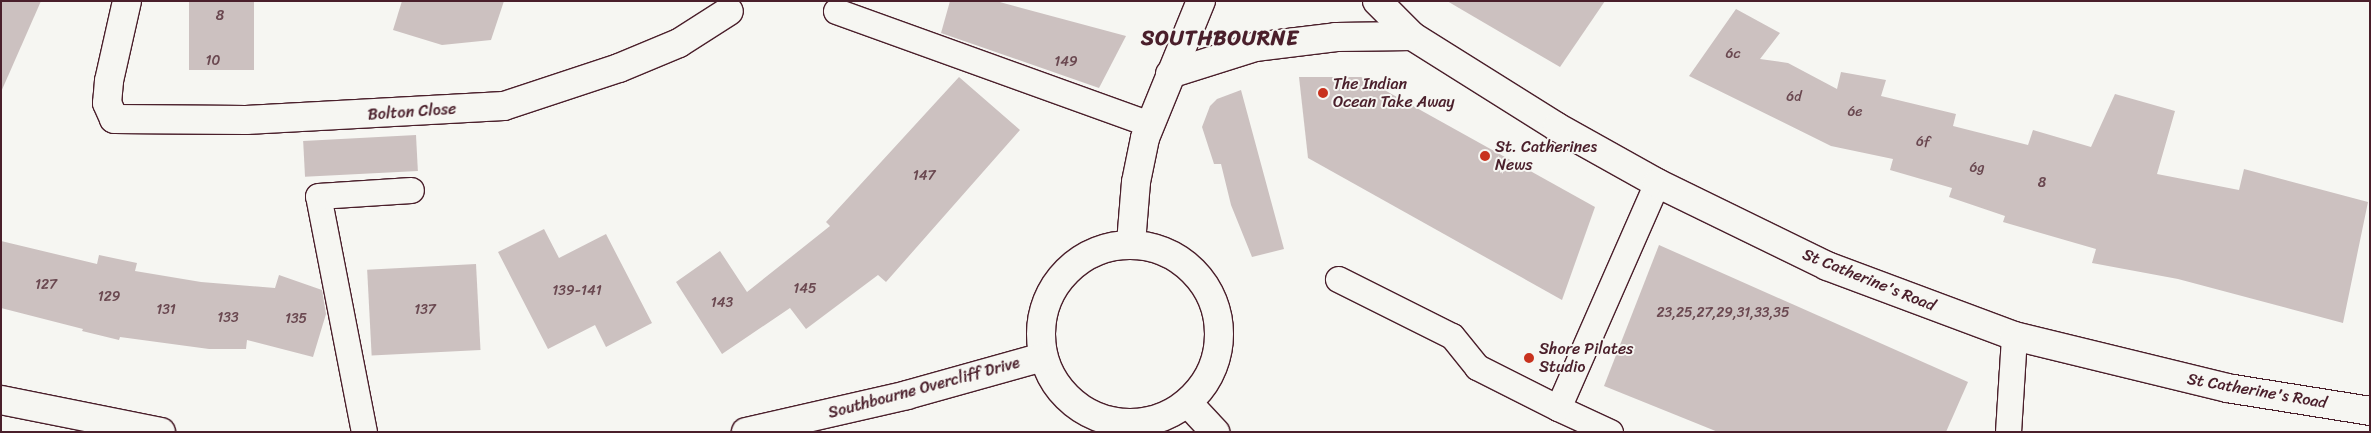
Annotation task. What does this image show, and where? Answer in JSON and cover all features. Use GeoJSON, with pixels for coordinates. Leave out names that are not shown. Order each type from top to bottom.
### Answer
{"type":"FeatureCollection","features":[{"type":"Feature","properties":{"kind":"street","name":"Bolton Close"},"geometry":{"type":"LineString","coordinates":[[127,1],[109,81],[107,103],[114,120],[256,120],[504,106],[619,68],[679,43],[729,11]]}},
{"type":"Feature","properties":{"kind":"street"},"geometry":{"type":"LineString","coordinates":[[1131,244],[1136,182],[1150,124],[1201,1]]}},
{"type":"Feature","properties":{"kind":"street","name":"St Catherine's Road"},"geometry":{"type":"LineString","coordinates":[[1377,1],[1412,36],[1557,127],[1657,183],[1827,266],[2014,336],[2227,388],[2370,411]]}},
{"type":"Feature","properties":{"kind":"street"},"geometry":{"type":"LineString","coordinates":[[1170,74],[1255,47],[1336,37],[1412,36]]}},
{"type":"Feature","properties":{"kind":"street"},"geometry":{"type":"LineString","coordinates":[[1131,244],[1162,249],[1188,265],[1209,289],[1219,318],[1219,350],[1208,379],[1188,403],[1168,415],[1146,422],[1122,424],[1096,417],[1072,403],[1054,382],[1043,357],[1040,329],[1045,302],[1059,278],[1079,259],[1095,252],[1131,244]]}},
{"type":"Feature","properties":{"kind":"street","name":"Southbourne Overcliff Drive"},"geometry":{"type":"LineString","coordinates":[[746,432],[907,394],[1043,357]]}},
{"type":"Feature","properties":{"kind":"street"},"geometry":{"type":"LineString","coordinates":[[1,400],[161,432]]}},
{"type":"Feature","properties":{"kind":"street"},"geometry":{"type":"LineString","coordinates":[[1188,403],[1215,432]]}},
{"type":"Feature","properties":{"kind":"lane"},"geometry":{"type":"LineString","coordinates":[[836,11],[1150,124]]}},
{"type":"Feature","properties":{"kind":"lane"},"geometry":{"type":"LineString","coordinates":[[1558,408],[1657,183]]}},
{"type":"Feature","properties":{"kind":"lane"},"geometry":{"type":"LineString","coordinates":[[364,432],[318,196],[410,190]]}},
{"type":"Feature","properties":{"kind":"lane"},"geometry":{"type":"LineString","coordinates":[[1338,279],[1452,336],[1477,368],[1610,432]]}},
{"type":"Feature","properties":{"kind":"lane"},"geometry":{"type":"LineString","coordinates":[[2008,432],[2014,336]]}},
{"type":"Feature","properties":{"kind":"building"},"geometry":{"type":"Polygon","coordinates":[[[1,1],[41,1],[1,92],[1,1]]]}},
{"type":"Feature","properties":{"kind":"building"},"geometry":{"type":"Polygon","coordinates":[[[189,1],[254,1],[254,70],[189,70],[189,1]]]}},
{"type":"Feature","properties":{"kind":"building"},"geometry":{"type":"Polygon","coordinates":[[[402,1],[504,1],[491,40],[442,45],[393,30],[402,1]]]}},
{"type":"Feature","properties":{"kind":"building"},"geometry":{"type":"Polygon","coordinates":[[[950,1],[996,1],[1126,36],[1099,88],[941,33],[950,1]]]}},
{"type":"Feature","properties":{"kind":"building"},"geometry":{"type":"Polygon","coordinates":[[[1447,1],[1605,1],[1560,67],[1447,1]]]}},
{"type":"Feature","properties":{"kind":"building"},"geometry":{"type":"Polygon","coordinates":[[[1736,9],[1780,33],[1760,59],[1788,63],[1837,89],[1841,72],[1886,80],[1881,96],[1956,114],[1953,126],[2028,145],[2033,130],[2091,147],[2115,94],[2175,111],[2157,174],[2239,190],[2244,169],[2368,202],[2343,323],[2178,279],[2092,263],[2096,249],[2003,222],[2005,216],[1949,197],[1952,188],[1890,170],[1893,159],[1831,146],[1689,76],[1736,9]]]}},
{"type":"Feature","properties":{"kind":"building"},"geometry":{"type":"Polygon","coordinates":[[[959,77],[1020,130],[886,282],[878,275],[806,329],[790,308],[722,354],[676,282],[720,251],[747,292],[830,226],[826,222],[959,77]]]}},
{"type":"Feature","properties":{"kind":"building"},"geometry":{"type":"Polygon","coordinates":[[[1299,77],[1361,77],[1595,207],[1562,300],[1308,158],[1299,77]]]}},
{"type":"Feature","properties":{"kind":"building"},"geometry":{"type":"Polygon","coordinates":[[[1241,90],[1284,249],[1252,257],[1231,205],[1221,164],[1214,164],[1202,127],[1210,106],[1217,99],[1241,90]]]}},
{"type":"Feature","properties":{"kind":"building"},"geometry":{"type":"Polygon","coordinates":[[[416,135],[418,171],[305,177],[303,141],[416,135]]]}},
{"type":"Feature","properties":{"kind":"building"},"geometry":{"type":"Polygon","coordinates":[[[544,229],[559,258],[606,234],[652,323],[606,347],[595,325],[548,349],[498,252],[544,229]]]}},
{"type":"Feature","properties":{"kind":"building"},"geometry":{"type":"Polygon","coordinates":[[[1,241],[97,264],[99,255],[137,263],[135,271],[201,282],[275,288],[279,275],[322,290],[326,314],[313,357],[247,340],[246,349],[209,349],[120,337],[119,340],[1,308],[1,241]]]}},
{"type":"Feature","properties":{"kind":"building"},"geometry":{"type":"Polygon","coordinates":[[[1659,245],[1968,382],[1946,432],[1718,432],[1604,386],[1659,245]]]}},
{"type":"Feature","properties":{"kind":"building"},"geometry":{"type":"Polygon","coordinates":[[[476,264],[481,350],[372,356],[367,270],[476,264]]]}},
{"type":"Feature","properties":{"kind":"place","name":"The Indian Ocean Take Away"},"geometry":{"type":"Point","coordinates":[1323,93]}},
{"type":"Feature","properties":{"kind":"place","name":"St. Catherines News"},"geometry":{"type":"Point","coordinates":[1485,156]}},
{"type":"Feature","properties":{"kind":"place","name":"Shore Pilates Studio"},"geometry":{"type":"Point","coordinates":[1529,358]}},
{"type":"Feature","properties":{"kind":"district","name":"SOUTHBOURNE"},"geometry":{"type":"Point","coordinates":[1220,38]}}]}
